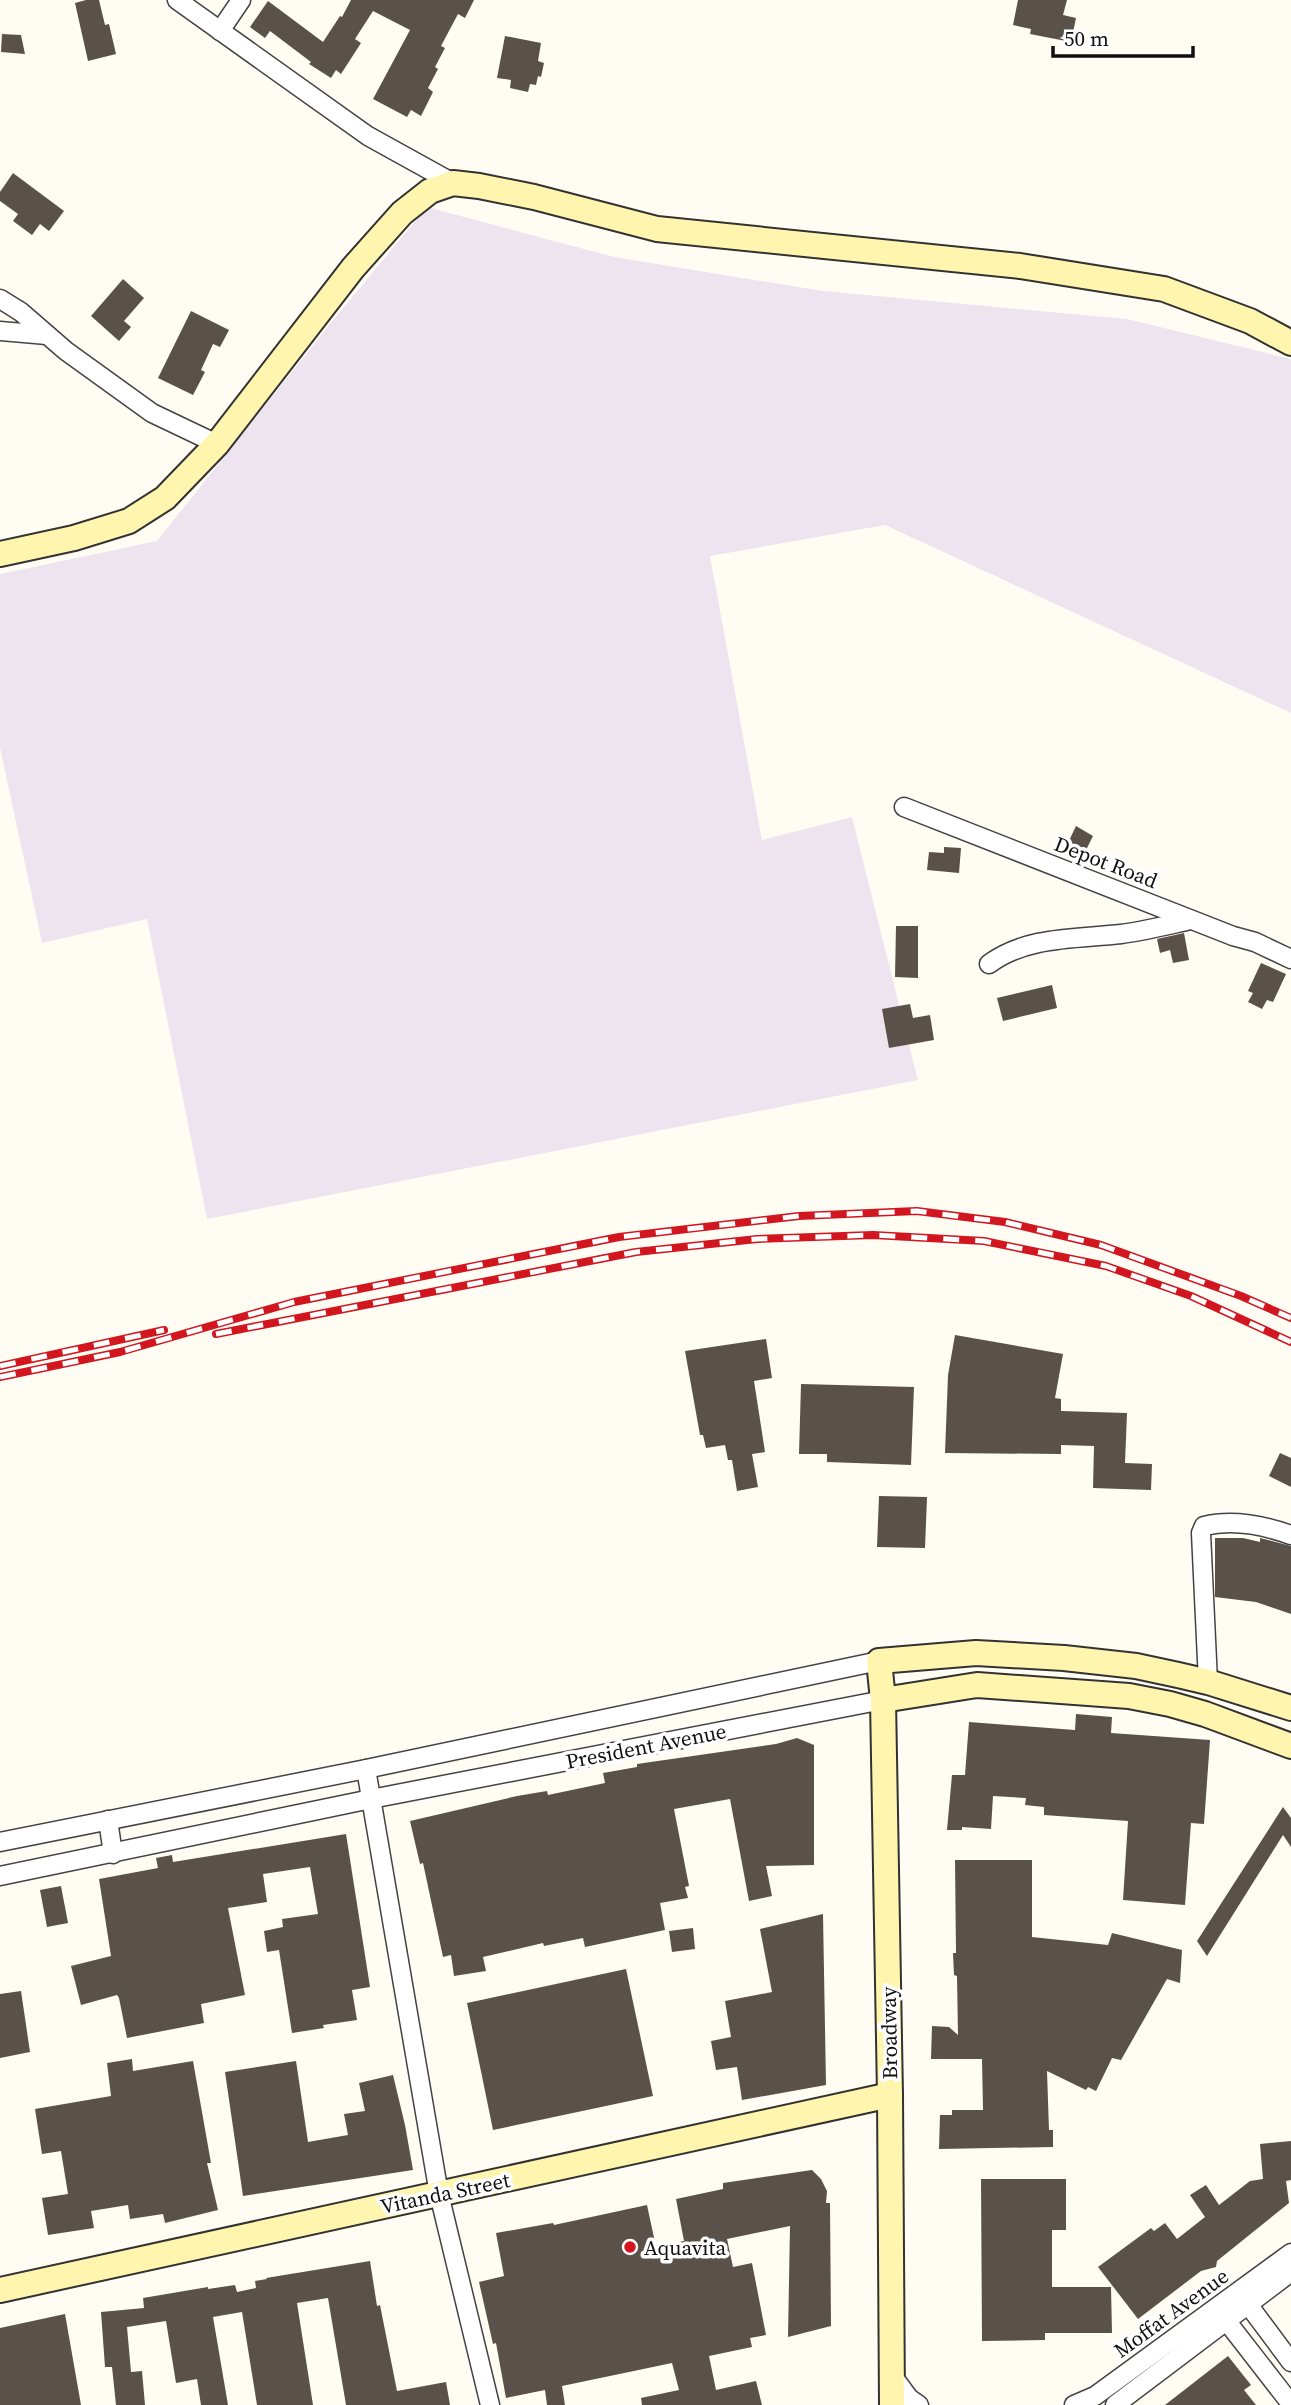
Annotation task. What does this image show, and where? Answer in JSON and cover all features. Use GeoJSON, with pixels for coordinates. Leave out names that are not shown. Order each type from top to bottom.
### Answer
{"type":"FeatureCollection","features":[{"type":"Feature","properties":{"kind":"street"},"geometry":{"type":"LineString","coordinates":[[177,0],[368,136],[453,183],[534,197],[657,229],[1020,266],[1164,289],[1250,321],[1291,343]]}},
{"type":"Feature","properties":{"kind":"street"},"geometry":{"type":"LineString","coordinates":[[220,31],[241,0]]}},
{"type":"Feature","properties":{"kind":"street"},"geometry":{"type":"LineString","coordinates":[[0,554],[74,538],[129,521],[165,498],[217,444],[353,268],[402,213],[430,191],[453,183]]}},
{"type":"Feature","properties":{"kind":"street"},"geometry":{"type":"LineString","coordinates":[[0,299],[152,413],[217,444]]}},
{"type":"Feature","properties":{"kind":"street"},"geometry":{"type":"LineString","coordinates":[[0,331],[47,335]]}},
{"type":"Feature","properties":{"kind":"street","name":"Depot Road"},"geometry":{"type":"LineString","coordinates":[[904,807],[1191,920],[1255,942],[1291,959]]}},
{"type":"Feature","properties":{"kind":"street"},"geometry":{"type":"LineString","coordinates":[[989,964],[1004,953],[1034,944],[1122,934],[1191,920]]}},
{"type":"Feature","properties":{"kind":"street"},"geometry":{"type":"LineString","coordinates":[[1208,1682],[1201,1533],[1204,1526],[1249,1524],[1291,1535]]}},
{"type":"Feature","properties":{"kind":"street","name":"President Avenue"},"geometry":{"type":"LineString","coordinates":[[0,1842],[366,1769],[879,1661],[976,1653],[1039,1656],[1136,1667],[1208,1682],[1291,1708]]}},
{"type":"Feature","properties":{"kind":"street","name":"Broadway"},"geometry":{"type":"LineString","coordinates":[[879,1661],[883,1700],[890,2095],[892,2405]]}},
{"type":"Feature","properties":{"kind":"street","name":"President Avenue"},"geometry":{"type":"LineString","coordinates":[[0,1876],[371,1799],[883,1700],[977,1685],[1129,1696],[1170,1704],[1239,1725],[1291,1746]]}},
{"type":"Feature","properties":{"kind":"street"},"geometry":{"type":"LineString","coordinates":[[1239,1725],[1244,1693]]}},
{"type":"Feature","properties":{"kind":"street"},"geometry":{"type":"LineString","coordinates":[[366,1769],[439,2194],[490,2405]]}},
{"type":"Feature","properties":{"kind":"street"},"geometry":{"type":"LineString","coordinates":[[108,1820],[113,1854]]}},
{"type":"Feature","properties":{"kind":"street","name":"Vitanda Street"},"geometry":{"type":"LineString","coordinates":[[0,2290],[890,2095]]}},
{"type":"Feature","properties":{"kind":"street","name":"Moffat Avenue"},"geometry":{"type":"LineString","coordinates":[[1074,2405],[1095,2396],[1221,2314],[1243,2298],[1291,2253]]}},
{"type":"Feature","properties":{"kind":"street","name":"Moffat Avenue"},"geometry":{"type":"LineString","coordinates":[[1243,2298],[1291,2272]]}},
{"type":"Feature","properties":{"kind":"street"},"geometry":{"type":"LineString","coordinates":[[1243,2298],[1291,2362]]}},
{"type":"Feature","properties":{"kind":"street"},"geometry":{"type":"LineString","coordinates":[[1221,2314],[1291,2404]]}},
{"type":"Feature","properties":{"kind":"street","name":"Moffat Avenue"},"geometry":{"type":"LineString","coordinates":[[1115,2405],[1221,2314]]}},
{"type":"Feature","properties":{"kind":"street"},"geometry":{"type":"LineString","coordinates":[[892,2375],[909,2399],[919,2405]]}},
{"type":"Feature","properties":{"kind":"shaded area"},"geometry":{"type":"Polygon","coordinates":[[[427,207],[614,257],[823,291],[1127,319],[1291,359],[1291,713],[885,525],[710,556],[762,840],[852,817],[918,1080],[207,1219],[147,919],[42,943],[0,748],[0,574],[157,541],[427,207]]]}},
{"type":"Feature","properties":{"kind":"building"},"geometry":{"type":"Polygon","coordinates":[[[99,0],[105,25],[109,24],[116,54],[88,61],[75,3],[99,0]]]}},
{"type":"Feature","properties":{"kind":"building"},"geometry":{"type":"Polygon","coordinates":[[[351,0],[474,0],[465,18],[458,14],[441,46],[445,48],[428,88],[433,92],[421,116],[411,110],[407,117],[373,99],[410,30],[373,11],[355,39],[361,43],[341,74],[336,70],[331,78],[309,64],[311,62],[270,31],[265,38],[250,27],[268,1],[323,42],[351,0]]]}},
{"type":"Feature","properties":{"kind":"building"},"geometry":{"type":"Polygon","coordinates":[[[1018,0],[1067,0],[1063,15],[1076,18],[1071,42],[1030,34],[1031,29],[1013,25],[1018,0]]]}},
{"type":"Feature","properties":{"kind":"building"},"geometry":{"type":"Polygon","coordinates":[[[2,34],[21,35],[25,54],[1,52],[2,34]]]}},
{"type":"Feature","properties":{"kind":"building"},"geometry":{"type":"Polygon","coordinates":[[[505,36],[541,43],[538,61],[544,63],[541,77],[538,76],[536,85],[530,84],[528,92],[510,88],[511,80],[497,78],[505,36]]]}},
{"type":"Feature","properties":{"kind":"building"},"geometry":{"type":"Polygon","coordinates":[[[13,173],[64,211],[49,231],[40,224],[32,235],[13,221],[18,214],[0,201],[0,192],[13,173]]]}},
{"type":"Feature","properties":{"kind":"building"},"geometry":{"type":"Polygon","coordinates":[[[123,279],[144,298],[124,321],[131,327],[119,341],[91,316],[123,279]]]}},
{"type":"Feature","properties":{"kind":"building"},"geometry":{"type":"Polygon","coordinates":[[[191,311],[229,330],[220,347],[213,344],[201,370],[205,372],[193,395],[158,378],[191,311]]]}},
{"type":"Feature","properties":{"kind":"building"},"geometry":{"type":"Polygon","coordinates":[[[1076,826],[1093,836],[1083,856],[1066,847],[1076,826]]]}},
{"type":"Feature","properties":{"kind":"building"},"geometry":{"type":"Polygon","coordinates":[[[944,847],[961,848],[959,873],[927,870],[929,852],[944,853],[944,847]]]}},
{"type":"Feature","properties":{"kind":"building"},"geometry":{"type":"Polygon","coordinates":[[[896,926],[918,926],[918,978],[895,977],[896,926]]]}},
{"type":"Feature","properties":{"kind":"building"},"geometry":{"type":"Polygon","coordinates":[[[1184,933],[1189,960],[1173,963],[1170,950],[1160,953],[1157,939],[1184,933]]]}},
{"type":"Feature","properties":{"kind":"building"},"geometry":{"type":"Polygon","coordinates":[[[1261,963],[1286,974],[1273,1002],[1267,1000],[1262,1009],[1248,1002],[1253,993],[1248,991],[1261,963]]]}},
{"type":"Feature","properties":{"kind":"building"},"geometry":{"type":"Polygon","coordinates":[[[1052,985],[1057,1008],[1003,1021],[997,998],[1052,985]]]}},
{"type":"Feature","properties":{"kind":"building"},"geometry":{"type":"Polygon","coordinates":[[[910,1004],[913,1018],[930,1015],[934,1040],[889,1048],[882,1009],[910,1004]]]}},
{"type":"Feature","properties":{"kind":"building"},"geometry":{"type":"Polygon","coordinates":[[[955,1335],[1063,1354],[1055,1398],[1061,1399],[1061,1411],[1127,1413],[1125,1463],[1152,1464],[1151,1490],[1093,1488],[1094,1446],[1061,1445],[1061,1454],[945,1453],[948,1375],[955,1335]]]}},
{"type":"Feature","properties":{"kind":"building"},"geometry":{"type":"Polygon","coordinates":[[[766,1339],[772,1378],[754,1381],[765,1452],[752,1454],[758,1487],[737,1491],[732,1460],[728,1460],[725,1445],[706,1448],[703,1435],[700,1435],[685,1351],[766,1339]]]}},
{"type":"Feature","properties":{"kind":"building"},"geometry":{"type":"Polygon","coordinates":[[[801,1384],[914,1387],[911,1465],[827,1462],[827,1454],[799,1454],[801,1384]]]}},
{"type":"Feature","properties":{"kind":"building"},"geometry":{"type":"Polygon","coordinates":[[[1280,1453],[1291,1458],[1291,1487],[1269,1476],[1280,1453]]]}},
{"type":"Feature","properties":{"kind":"building"},"geometry":{"type":"Polygon","coordinates":[[[879,1496],[927,1497],[925,1548],[877,1547],[879,1496]]]}},
{"type":"Feature","properties":{"kind":"building"},"geometry":{"type":"Polygon","coordinates":[[[1215,1538],[1243,1538],[1260,1542],[1260,1538],[1291,1546],[1291,1614],[1256,1602],[1215,1597],[1215,1538]]]}},
{"type":"Feature","properties":{"kind":"building"},"geometry":{"type":"Polygon","coordinates":[[[1076,1714],[1112,1717],[1111,1733],[1210,1740],[1204,1824],[1191,1823],[1185,1905],[1123,1900],[1128,1821],[1044,1815],[1044,1807],[1025,1805],[1026,1798],[993,1796],[991,1829],[962,1827],[962,1830],[947,1830],[952,1775],[965,1775],[969,1722],[1075,1730],[1076,1714]]]}},
{"type":"Feature","properties":{"kind":"building"},"geometry":{"type":"Polygon","coordinates":[[[797,1738],[814,1745],[814,1865],[766,1866],[772,1896],[749,1901],[730,1799],[674,1809],[689,1886],[685,1887],[688,1898],[660,1903],[665,1930],[585,1947],[583,1938],[544,1946],[543,1943],[483,1957],[486,1971],[454,1976],[451,1955],[443,1957],[423,1863],[420,1864],[410,1821],[517,1796],[547,1791],[548,1795],[605,1783],[603,1773],[637,1767],[637,1764],[776,1744],[797,1738]]]}},
{"type":"Feature","properties":{"kind":"building"},"geometry":{"type":"Polygon","coordinates":[[[1283,1807],[1291,1818],[1291,1847],[1283,1835],[1207,1956],[1197,1941],[1283,1807]]]}},
{"type":"Feature","properties":{"kind":"building"},"geometry":{"type":"Polygon","coordinates":[[[346,1834],[370,1987],[352,1990],[357,2020],[292,2033],[279,1950],[267,1952],[264,1931],[283,1927],[282,1919],[318,1914],[310,1867],[263,1874],[267,1902],[228,1908],[245,1995],[201,2004],[204,2023],[127,2038],[117,1995],[81,2005],[71,1966],[111,1956],[99,1879],[158,1868],[156,1858],[172,1855],[173,1862],[346,1834]]]}},
{"type":"Feature","properties":{"kind":"building"},"geometry":{"type":"Polygon","coordinates":[[[955,1860],[1032,1860],[1032,1937],[1108,1945],[1112,1933],[1182,1950],[1180,1983],[1167,1979],[1121,2060],[1112,2058],[1096,2091],[1088,2087],[1086,2090],[1047,2071],[1049,2130],[1053,2130],[1053,2147],[939,2149],[940,2115],[952,2115],[952,2110],[983,2110],[982,2059],[931,2059],[932,2026],[949,2027],[958,2035],[957,1976],[954,1975],[953,1953],[956,1953],[955,1860]]]}},
{"type":"Feature","properties":{"kind":"building"},"geometry":{"type":"Polygon","coordinates":[[[61,1886],[68,1923],[47,1927],[40,1890],[61,1886]]]}},
{"type":"Feature","properties":{"kind":"building"},"geometry":{"type":"Polygon","coordinates":[[[823,1914],[826,2085],[742,2100],[737,2067],[716,2070],[711,2041],[731,2037],[725,2001],[772,1992],[760,1929],[823,1914]]]}},
{"type":"Feature","properties":{"kind":"building"},"geometry":{"type":"Polygon","coordinates":[[[693,1928],[695,1949],[672,1952],[669,1931],[693,1928]]]}},
{"type":"Feature","properties":{"kind":"building"},"geometry":{"type":"Polygon","coordinates":[[[626,1969],[653,2096],[493,2130],[467,2003],[626,1969]]]}},
{"type":"Feature","properties":{"kind":"building"},"geometry":{"type":"Polygon","coordinates":[[[21,1991],[30,2052],[0,2058],[0,1994],[21,1991]]]}},
{"type":"Feature","properties":{"kind":"building"},"geometry":{"type":"Polygon","coordinates":[[[132,2059],[133,2071],[193,2061],[211,2163],[207,2163],[218,2210],[165,2223],[163,2214],[130,2219],[128,2205],[91,2211],[94,2228],[48,2235],[42,2198],[68,2194],[61,2151],[42,2154],[35,2109],[111,2096],[107,2063],[132,2059]]]}},
{"type":"Feature","properties":{"kind":"building"},"geometry":{"type":"Polygon","coordinates":[[[296,2061],[308,2142],[348,2135],[344,2114],[365,2111],[359,2083],[393,2075],[413,2170],[243,2196],[225,2072],[296,2061]]]}},
{"type":"Feature","properties":{"kind":"building"},"geometry":{"type":"Polygon","coordinates":[[[1291,2141],[1291,2180],[1286,2181],[1289,2203],[1217,2261],[1216,2267],[1201,2271],[1138,2319],[1098,2267],[1151,2228],[1154,2231],[1165,2223],[1177,2239],[1205,2217],[1190,2195],[1206,2185],[1219,2205],[1250,2181],[1263,2179],[1260,2144],[1291,2141]]]}},
{"type":"Feature","properties":{"kind":"building"},"geometry":{"type":"Polygon","coordinates":[[[812,2170],[821,2179],[827,2191],[826,2203],[830,2203],[831,2326],[788,2337],[790,2226],[727,2239],[733,2267],[752,2263],[766,2335],[750,2338],[752,2347],[709,2356],[716,2390],[756,2381],[762,2405],[642,2405],[641,2398],[679,2390],[672,2363],[562,2386],[565,2405],[547,2405],[545,2390],[506,2398],[496,2343],[493,2344],[479,2282],[504,2276],[496,2233],[553,2223],[554,2225],[647,2205],[656,2247],[684,2241],[676,2199],[723,2189],[723,2183],[812,2170]]]}},
{"type":"Feature","properties":{"kind":"building"},"geometry":{"type":"Polygon","coordinates":[[[981,2179],[1066,2179],[1066,2230],[1052,2230],[1052,2287],[1111,2287],[1112,2333],[1045,2333],[1045,2340],[982,2341],[981,2179]]]}},
{"type":"Feature","properties":{"kind":"building"},"geometry":{"type":"Polygon","coordinates":[[[370,2261],[377,2306],[380,2305],[397,2391],[446,2382],[450,2405],[346,2405],[328,2298],[297,2303],[313,2405],[257,2405],[242,2312],[213,2317],[228,2405],[201,2405],[197,2379],[176,2383],[166,2321],[127,2327],[131,2372],[142,2371],[145,2405],[116,2405],[112,2367],[105,2367],[101,2312],[144,2308],[143,2298],[235,2285],[237,2292],[256,2288],[255,2281],[266,2278],[370,2261]]]}},
{"type":"Feature","properties":{"kind":"building"},"geometry":{"type":"Polygon","coordinates":[[[65,2314],[81,2405],[0,2405],[0,2328],[65,2314]]]}},
{"type":"Feature","properties":{"kind":"building"},"geometry":{"type":"Polygon","coordinates":[[[1228,2356],[1251,2385],[1244,2390],[1256,2405],[1165,2405],[1228,2356]]]}},
{"type":"Feature","properties":{"kind":"railway"},"geometry":{"type":"LineString","coordinates":[[0,1377],[120,1352],[294,1302],[619,1237],[799,1216],[917,1211],[1005,1222],[1101,1245],[1241,1296],[1291,1318]]}},
{"type":"Feature","properties":{"kind":"railway"},"geometry":{"type":"LineString","coordinates":[[216,1334],[636,1252],[757,1239],[873,1235],[984,1241],[1106,1266],[1191,1296],[1291,1342]]}},
{"type":"Feature","properties":{"kind":"railway"},"geometry":{"type":"LineString","coordinates":[[0,1366],[164,1330]]}},
{"type":"Feature","properties":{"kind":"place","name":"Aquavita"},"geometry":{"type":"Point","coordinates":[630,2247]}}]}
